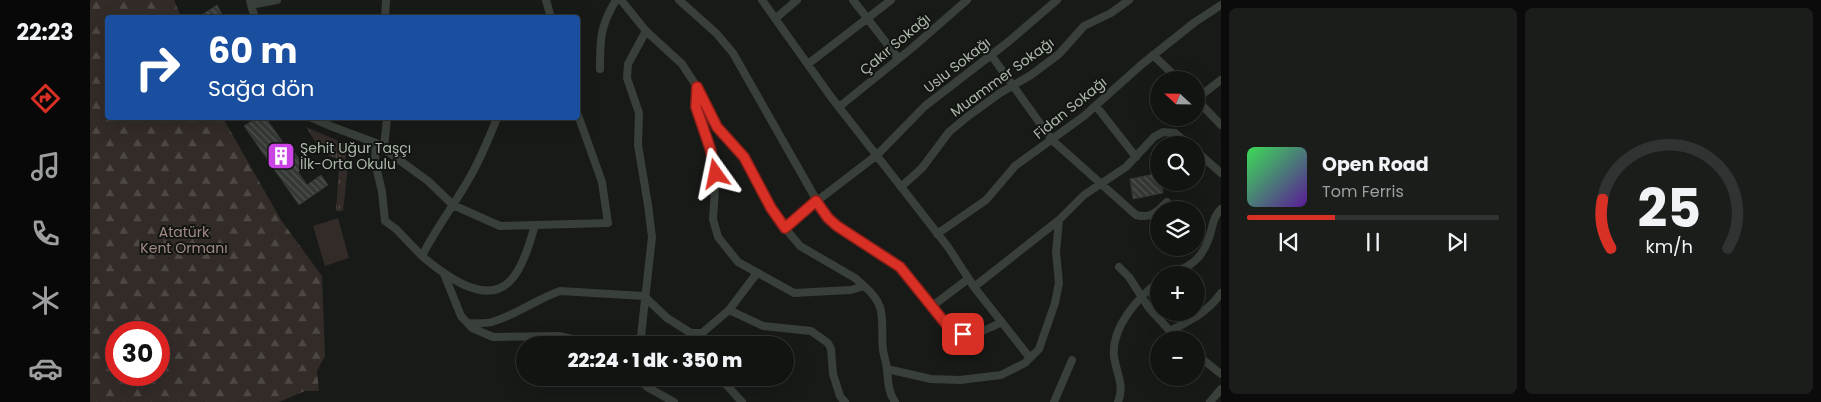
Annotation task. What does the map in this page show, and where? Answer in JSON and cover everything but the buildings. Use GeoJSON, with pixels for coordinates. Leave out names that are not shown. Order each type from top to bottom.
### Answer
{"type":"FeatureCollection","features":[{"type":"Feature","properties":{"kind":"street"},"geometry":{"type":"LineString","coordinates":[[254,15],[251,2],[277,0]]}},
{"type":"Feature","properties":{"kind":"street"},"geometry":{"type":"LineString","coordinates":[[384,15],[386,0]]}},
{"type":"Feature","properties":{"kind":"street"},"geometry":{"type":"LineString","coordinates":[[546,0],[549,15]]}},
{"type":"Feature","properties":{"kind":"street"},"geometry":{"type":"LineString","coordinates":[[600,70],[600,39],[608,14],[616,0]]}},
{"type":"Feature","properties":{"kind":"street"},"geometry":{"type":"LineString","coordinates":[[622,0],[646,31],[682,64],[697,87],[717,127],[744,157],[771,208],[800,246],[855,278],[875,296],[882,315],[883,350],[891,397],[894,402]]}},
{"type":"Feature","properties":{"kind":"street"},"geometry":{"type":"LineString","coordinates":[[679,0],[716,33],[733,53],[816,201],[828,218],[837,226],[900,267],[950,329],[963,334],[974,335],[1002,322]]}},
{"type":"Feature","properties":{"kind":"street"},"geometry":{"type":"LineString","coordinates":[[762,0],[839,107],[937,234],[974,287],[1030,358]]}},
{"type":"Feature","properties":{"kind":"street"},"geometry":{"type":"LineString","coordinates":[[776,18],[797,0]]}},
{"type":"Feature","properties":{"kind":"street"},"geometry":{"type":"LineString","coordinates":[[854,0],[898,58]]}},
{"type":"Feature","properties":{"kind":"street"},"geometry":{"type":"LineString","coordinates":[[808,64],[891,0]]}},
{"type":"Feature","properties":{"kind":"street","name":"Çakır Sokağı"},"geometry":{"type":"LineString","coordinates":[[839,107],[967,0]]}},
{"type":"Feature","properties":{"kind":"street","name":"Uslu Sokağı"},"geometry":{"type":"LineString","coordinates":[[785,228],[816,201],[877,155],[925,106],[991,55],[1057,0]]}},
{"type":"Feature","properties":{"kind":"street","name":"Muammer Sokağı"},"geometry":{"type":"LineString","coordinates":[[901,187],[922,168],[949,132],[967,117],[1031,75],[1058,54],[1084,26],[1129,0]]}},
{"type":"Feature","properties":{"kind":"street","name":"Fidan Sokağı"},"geometry":{"type":"LineString","coordinates":[[937,234],[986,200],[1015,166],[1096,106],[1195,22],[1221,5]]}},
{"type":"Feature","properties":{"kind":"street"},"geometry":{"type":"LineString","coordinates":[[641,336],[652,237],[638,145],[639,114],[627,78],[628,64],[646,31]]}},
{"type":"Feature","properties":{"kind":"street"},"geometry":{"type":"LineString","coordinates":[[991,55],[1052,140],[1136,215],[1145,217],[1150,216]]}},
{"type":"Feature","properties":{"kind":"street"},"geometry":{"type":"LineString","coordinates":[[1153,56],[1169,71]]}},
{"type":"Feature","properties":{"kind":"street"},"geometry":{"type":"LineString","coordinates":[[1205,92],[1221,80]]}},
{"type":"Feature","properties":{"kind":"street"},"geometry":{"type":"LineString","coordinates":[[697,87],[696,107],[710,148],[716,174],[713,219],[718,237],[738,262],[794,293],[851,290],[864,286]]}},
{"type":"Feature","properties":{"kind":"street"},"geometry":{"type":"LineString","coordinates":[[1096,106],[1136,156]]}},
{"type":"Feature","properties":{"kind":"street"},"geometry":{"type":"LineString","coordinates":[[1205,109],[1221,126]]}},
{"type":"Feature","properties":{"kind":"street"},"geometry":{"type":"LineString","coordinates":[[317,120],[333,128],[376,143],[428,181],[453,205],[500,226],[608,223],[602,182],[580,120]]}},
{"type":"Feature","properties":{"kind":"street"},"geometry":{"type":"LineString","coordinates":[[384,148],[387,120]]}},
{"type":"Feature","properties":{"kind":"street"},"geometry":{"type":"LineString","coordinates":[[422,256],[432,235],[453,205],[480,159],[496,120]]}},
{"type":"Feature","properties":{"kind":"street"},"geometry":{"type":"LineString","coordinates":[[1156,136],[1163,132],[1174,133],[1178,136]]}},
{"type":"Feature","properties":{"kind":"street"},"geometry":{"type":"LineString","coordinates":[[974,287],[1059,220],[1084,195],[1126,167],[1150,141]]}},
{"type":"Feature","properties":{"kind":"street"},"geometry":{"type":"LineString","coordinates":[[376,143],[375,162],[382,192],[385,221],[396,229],[422,256],[451,279],[481,291],[492,291],[502,288],[512,280],[527,250],[535,225]]}},
{"type":"Feature","properties":{"kind":"street"},"geometry":{"type":"LineString","coordinates":[[1205,158],[1221,173]]}},
{"type":"Feature","properties":{"kind":"street"},"geometry":{"type":"LineString","coordinates":[[1210,162],[1221,164]]}},
{"type":"Feature","properties":{"kind":"street"},"geometry":{"type":"LineString","coordinates":[[1188,266],[1194,263],[1208,239],[1212,221],[1221,208]]}},
{"type":"Feature","properties":{"kind":"street"},"geometry":{"type":"LineString","coordinates":[[887,369],[931,379],[960,380],[1001,375],[1025,363],[1039,349],[1055,304],[1059,283],[1056,252],[1059,220]]}},
{"type":"Feature","properties":{"kind":"street"},"geometry":{"type":"LineString","coordinates":[[1119,267],[1129,277],[1141,297],[1170,331],[1192,320],[1209,308],[1221,293]]}},
{"type":"Feature","properties":{"kind":"street"},"geometry":{"type":"LineString","coordinates":[[468,323],[491,322],[560,290],[644,296],[667,318],[691,333],[702,333],[728,310],[757,273]]}},
{"type":"Feature","properties":{"kind":"street"},"geometry":{"type":"LineString","coordinates":[[444,274],[461,316],[472,328],[493,337],[516,337]]}},
{"type":"Feature","properties":{"kind":"street"},"geometry":{"type":"LineString","coordinates":[[931,307],[968,279]]}},
{"type":"Feature","properties":{"kind":"street"},"geometry":{"type":"LineString","coordinates":[[1118,402],[1122,385],[1114,356],[1115,342],[1120,326],[1141,297],[1150,288]]}},
{"type":"Feature","properties":{"kind":"street"},"geometry":{"type":"LineString","coordinates":[[728,310],[763,326],[811,331],[824,339],[831,349],[833,374],[840,396],[845,402]]}},
{"type":"Feature","properties":{"kind":"street"},"geometry":{"type":"LineString","coordinates":[[1054,402],[1072,360]]}},
{"type":"Feature","properties":{"kind":"street"},"geometry":{"type":"LineString","coordinates":[[1205,361],[1221,374]]}},
{"type":"Feature","properties":{"kind":"street"},"geometry":{"type":"LineString","coordinates":[[646,386],[674,402]]}},
{"type":"Feature","properties":{"kind":"street"},"geometry":{"type":"LineString","coordinates":[[727,386],[742,402]]}},
{"type":"Feature","properties":{"kind":"street"},"geometry":{"type":"LineString","coordinates":[[1210,402],[1221,389]]}},
{"type":"Feature","properties":{"kind":"green space","name":"Atatürk Kent Ormanı"},"geometry":{"type":"Polygon","coordinates":[[[90,0],[174,0],[180,15],[105,15],[105,120],[224,120],[281,220],[322,276],[325,356],[317,371],[319,391],[305,391],[279,402],[90,402],[90,0]]]}},
{"type":"Feature","properties":{"kind":"green space"},"geometry":{"type":"Polygon","coordinates":[[[306,127],[348,145],[345,161],[323,154],[306,127]]]}},
{"type":"Feature","properties":{"kind":"green space"},"geometry":{"type":"Polygon","coordinates":[[[339,166],[348,166],[343,211],[336,211],[339,166]]]}},
{"type":"Feature","properties":{"kind":"green space"},"geometry":{"type":"Polygon","coordinates":[[[338,218],[349,258],[325,266],[313,226],[338,218]]]}},
{"type":"Feature","properties":{"kind":"place","name":"Şehit Uğur Taşçı İlk-Orta Okulu"},"geometry":{"type":"Point","coordinates":[281,156]}},
{"type":"Feature","properties":{"kind":"route"},"geometry":{"type":"LineString","coordinates":[[716,174],[710,148],[696,107],[697,87],[717,127],[744,157],[771,208],[785,228],[816,201],[828,218],[837,226],[900,267],[943,322],[950,329],[963,334]]}}]}
